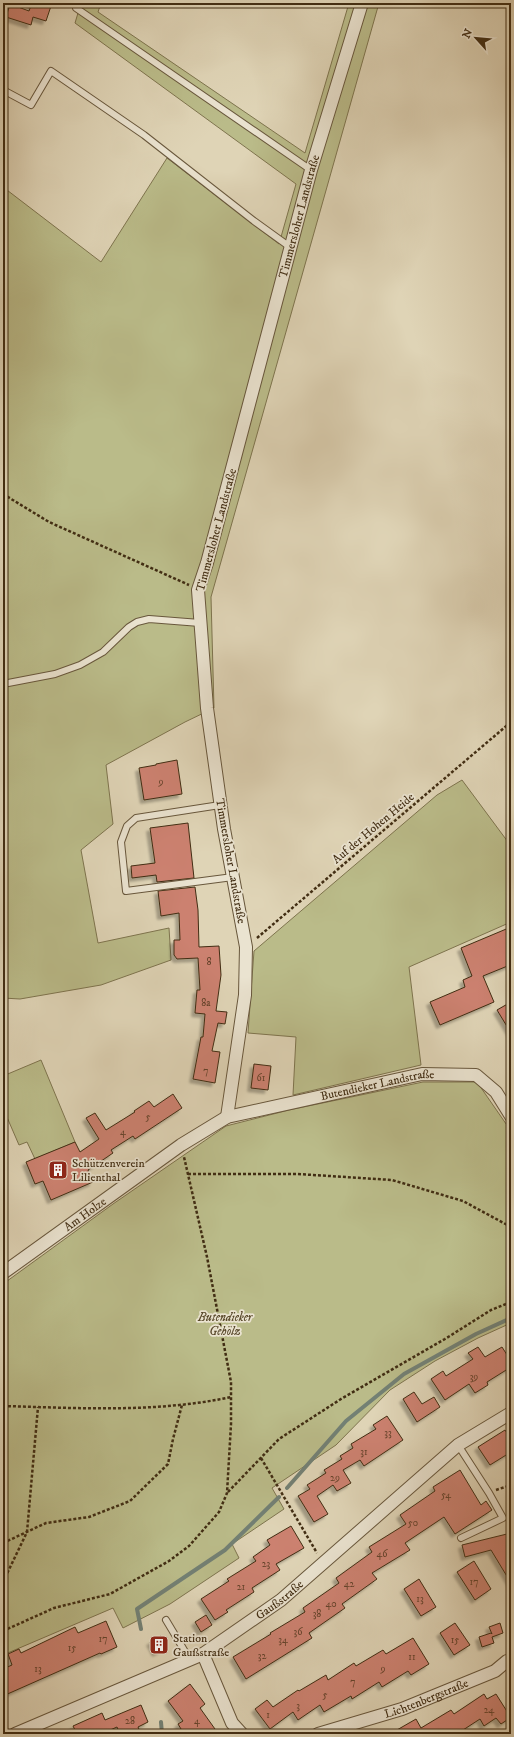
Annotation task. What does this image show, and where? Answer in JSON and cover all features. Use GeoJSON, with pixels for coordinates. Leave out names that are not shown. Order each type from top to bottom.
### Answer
{"type":"FeatureCollection","features":[{"type":"Feature","properties":{"kind":"street","name":"Timmersloher Landstraße"},"geometry":{"type":"LineString","coordinates":[[227,1117],[245,995],[246,947],[220,805],[207,708],[198,590],[210,556],[311,170],[362,3]]}},
{"type":"Feature","properties":{"kind":"street","name":"Butendieker Landstraße"},"geometry":{"type":"LineString","coordinates":[[227,1117],[422,1074],[476,1075],[496,1092],[511,1116]]}},
{"type":"Feature","properties":{"kind":"street","name":"Am Holze"},"geometry":{"type":"LineString","coordinates":[[3,1272],[181,1145],[227,1117]]}},
{"type":"Feature","properties":{"kind":"street","name":"Gaußstraße"},"geometry":{"type":"LineString","coordinates":[[15,1734],[203,1654],[281,1600],[458,1445],[511,1413]]}},
{"type":"Feature","properties":{"kind":"street"},"geometry":{"type":"LineString","coordinates":[[203,1654],[232,1723],[242,1734]]}},
{"type":"Feature","properties":{"kind":"street","name":"Lichtenbergstraße"},"geometry":{"type":"LineString","coordinates":[[318,1734],[402,1709],[494,1671],[507,1661]]}},
{"type":"Feature","properties":{"kind":"lane"},"geometry":{"type":"LineString","coordinates":[[77,3],[76,8],[311,170]]}},
{"type":"Feature","properties":{"kind":"lane"},"geometry":{"type":"LineString","coordinates":[[3,90],[31,105],[51,71],[144,135],[254,221],[290,247]]}},
{"type":"Feature","properties":{"kind":"lane"},"geometry":{"type":"LineString","coordinates":[[3,684],[55,674],[80,666],[103,652],[129,627],[137,622],[149,619],[200,622]]}},
{"type":"Feature","properties":{"kind":"lane"},"geometry":{"type":"LineString","coordinates":[[220,805],[136,818],[127,826],[121,842],[126,891],[233,877]]}},
{"type":"Feature","properties":{"kind":"lane"},"geometry":{"type":"LineString","coordinates":[[458,1445],[489,1493],[503,1518],[461,1538]]}},
{"type":"Feature","properties":{"kind":"lane"},"geometry":{"type":"LineString","coordinates":[[166,1620],[190,1660]]}},
{"type":"Feature","properties":{"kind":"path"},"geometry":{"type":"LineString","coordinates":[[3,494],[49,522],[127,559],[198,590]]}},
{"type":"Feature","properties":{"kind":"path","name":"Auf der Hohen Heide"},"geometry":{"type":"LineString","coordinates":[[246,947],[511,722]]}},
{"type":"Feature","properties":{"kind":"path"},"geometry":{"type":"LineString","coordinates":[[3,1632],[54,1608],[110,1594],[169,1561],[189,1546],[219,1512],[227,1493],[232,1424],[231,1382],[226,1352],[181,1145]]}},
{"type":"Feature","properties":{"kind":"path"},"geometry":{"type":"LineString","coordinates":[[188,1174],[298,1174],[392,1180],[463,1201],[511,1227]]}},
{"type":"Feature","properties":{"kind":"path"},"geometry":{"type":"LineString","coordinates":[[227,1493],[279,1439],[341,1399],[445,1339],[491,1310],[511,1302]]}},
{"type":"Feature","properties":{"kind":"path"},"geometry":{"type":"LineString","coordinates":[[3,1406],[100,1409],[182,1406],[232,1397]]}},
{"type":"Feature","properties":{"kind":"path"},"geometry":{"type":"LineString","coordinates":[[3,1543],[46,1523],[89,1517],[130,1501],[168,1464],[182,1406]]}},
{"type":"Feature","properties":{"kind":"path"},"geometry":{"type":"LineString","coordinates":[[3,1582],[27,1532],[38,1407]]}},
{"type":"Feature","properties":{"kind":"path"},"geometry":{"type":"LineString","coordinates":[[261,1458],[323,1564]]}},
{"type":"Feature","properties":{"kind":"path"},"geometry":{"type":"LineString","coordinates":[[489,1493],[511,1485]]}},
{"type":"Feature","properties":{"kind":"green space"},"geometry":{"type":"Polygon","coordinates":[[[81,3],[101,3],[98,12],[305,153],[349,3],[379,3],[211,597],[214,708],[106,765],[113,824],[81,850],[98,943],[169,928],[171,960],[101,985],[20,999],[3,998],[3,187],[101,262],[167,158],[279,244],[296,184],[75,23],[81,3]]]}},
{"type":"Feature","properties":{"kind":"green space"},"geometry":{"type":"Polygon","coordinates":[[[462,780],[508,842],[511,851],[511,922],[409,967],[421,1065],[293,1095],[296,1037],[248,1033],[254,951],[437,795],[462,780]]]}},
{"type":"Feature","properties":{"kind":"green space"},"geometry":{"type":"Polygon","coordinates":[[[41,1060],[75,1142],[35,1159],[27,1142],[19,1145],[3,1108],[3,1076],[41,1060]]]}},
{"type":"Feature","properties":{"kind":"green space","name":"Butendieker Gehölz"},"geometry":{"type":"Polygon","coordinates":[[[423,1082],[477,1082],[511,1131],[511,1323],[478,1338],[435,1361],[390,1390],[336,1445],[272,1488],[284,1509],[232,1544],[239,1558],[170,1604],[123,1628],[113,1608],[3,1655],[3,1284],[113,1204],[226,1126],[289,1110],[423,1082]]]}},
{"type":"Feature","properties":{"kind":"building"},"geometry":{"type":"Polygon","coordinates":[[[32,3],[52,3],[46,21],[33,17],[31,25],[6,17],[10,4],[29,11],[32,3]]]}},
{"type":"Feature","properties":{"kind":"building"},"geometry":{"type":"Polygon","coordinates":[[[177,760],[182,794],[144,800],[139,768],[177,760]]]}},
{"type":"Feature","properties":{"kind":"building"},"geometry":{"type":"Polygon","coordinates":[[[188,823],[194,878],[157,882],[156,875],[132,878],[131,866],[155,863],[150,828],[188,823]]]}},
{"type":"Feature","properties":{"kind":"building"},"geometry":{"type":"Polygon","coordinates":[[[195,887],[198,910],[199,947],[219,946],[221,975],[216,1011],[227,1012],[225,1024],[218,1023],[212,1051],[220,1052],[215,1083],[193,1079],[201,1037],[203,1037],[205,1014],[195,1013],[197,990],[200,990],[198,958],[177,959],[174,955],[174,940],[180,940],[179,913],[161,916],[158,891],[195,887]]]}},
{"type":"Feature","properties":{"kind":"building"},"geometry":{"type":"Polygon","coordinates":[[[511,927],[511,957],[507,959],[510,965],[483,976],[494,1002],[440,1025],[430,1002],[465,987],[463,980],[472,976],[461,948],[511,927]]]}},
{"type":"Feature","properties":{"kind":"building"},"geometry":{"type":"Polygon","coordinates":[[[511,1002],[511,1033],[497,1010],[511,1002]]]}},
{"type":"Feature","properties":{"kind":"building"},"geometry":{"type":"Polygon","coordinates":[[[254,1064],[271,1066],[268,1090],[251,1088],[254,1064]]]}},
{"type":"Feature","properties":{"kind":"building"},"geometry":{"type":"Polygon","coordinates":[[[173,1094],[182,1108],[135,1139],[133,1136],[111,1150],[113,1153],[88,1170],[93,1182],[51,1200],[43,1181],[35,1184],[26,1162],[75,1142],[80,1152],[99,1139],[86,1118],[95,1113],[106,1130],[135,1112],[134,1111],[149,1101],[154,1107],[173,1094]]]}},
{"type":"Feature","properties":{"kind":"building"},"geometry":{"type":"Polygon","coordinates":[[[478,1347],[485,1357],[502,1347],[511,1361],[511,1367],[487,1382],[488,1385],[475,1393],[469,1384],[445,1400],[431,1379],[443,1371],[446,1376],[473,1359],[468,1353],[478,1347]]]}},
{"type":"Feature","properties":{"kind":"building"},"geometry":{"type":"Polygon","coordinates":[[[414,1392],[422,1404],[434,1397],[440,1407],[417,1422],[403,1399],[414,1392]]]}},
{"type":"Feature","properties":{"kind":"building"},"geometry":{"type":"Polygon","coordinates":[[[387,1416],[403,1440],[364,1466],[360,1460],[343,1470],[351,1483],[337,1491],[333,1485],[317,1496],[328,1514],[314,1522],[298,1496],[310,1489],[307,1485],[326,1473],[324,1470],[342,1459],[340,1456],[353,1448],[351,1444],[376,1429],[373,1425],[387,1416]]]}},
{"type":"Feature","properties":{"kind":"building"},"geometry":{"type":"Polygon","coordinates":[[[505,1430],[511,1439],[511,1452],[490,1465],[478,1447],[505,1430]]]}},
{"type":"Feature","properties":{"kind":"building"},"geometry":{"type":"Polygon","coordinates":[[[460,1470],[481,1505],[486,1501],[492,1510],[455,1534],[444,1517],[405,1543],[410,1550],[372,1573],[377,1579],[342,1604],[345,1608],[309,1633],[312,1638],[246,1679],[233,1657],[305,1612],[303,1608],[339,1583],[336,1578],[372,1552],[369,1547],[406,1524],[400,1515],[435,1491],[433,1487],[460,1470]]]}},
{"type":"Feature","properties":{"kind":"building"},"geometry":{"type":"Polygon","coordinates":[[[291,1526],[304,1548],[276,1564],[280,1570],[252,1588],[254,1592],[226,1610],[228,1612],[215,1620],[201,1599],[229,1581],[227,1579],[256,1561],[253,1557],[270,1545],[267,1540],[291,1526]]]}},
{"type":"Feature","properties":{"kind":"building"},"geometry":{"type":"Polygon","coordinates":[[[511,1533],[511,1583],[491,1550],[465,1557],[462,1545],[511,1533]]]}},
{"type":"Feature","properties":{"kind":"building"},"geometry":{"type":"Polygon","coordinates":[[[474,1561],[491,1589],[475,1600],[457,1572],[474,1561]]]}},
{"type":"Feature","properties":{"kind":"building"},"geometry":{"type":"Polygon","coordinates":[[[419,1579],[436,1607],[421,1616],[404,1589],[419,1579]]]}},
{"type":"Feature","properties":{"kind":"building"},"geometry":{"type":"Polygon","coordinates":[[[206,1615],[212,1625],[201,1632],[195,1622],[206,1615]]]}},
{"type":"Feature","properties":{"kind":"building"},"geometry":{"type":"Polygon","coordinates":[[[106,1621],[117,1647],[101,1654],[100,1653],[3,1696],[3,1669],[12,1665],[8,1654],[19,1649],[21,1653],[75,1627],[78,1633],[106,1621]]]}},
{"type":"Feature","properties":{"kind":"building"},"geometry":{"type":"Polygon","coordinates":[[[455,1623],[470,1645],[454,1655],[440,1633],[455,1623]]]}},
{"type":"Feature","properties":{"kind":"building"},"geometry":{"type":"Polygon","coordinates":[[[500,1623],[503,1633],[492,1637],[494,1643],[482,1647],[479,1637],[492,1634],[489,1627],[500,1623]]]}},
{"type":"Feature","properties":{"kind":"building","name":"Station Gaußstraße"},"geometry":{"type":"Polygon","coordinates":[[[161,1636],[167,1647],[156,1653],[150,1642],[161,1636]]]}},
{"type":"Feature","properties":{"kind":"building"},"geometry":{"type":"Polygon","coordinates":[[[413,1638],[429,1664],[411,1675],[408,1671],[382,1687],[379,1682],[352,1699],[351,1696],[324,1712],[320,1705],[298,1720],[293,1712],[270,1729],[255,1709],[267,1700],[273,1707],[298,1690],[299,1691],[326,1675],[328,1680],[354,1663],[356,1666],[383,1650],[386,1654],[413,1638]]]}},
{"type":"Feature","properties":{"kind":"building"},"geometry":{"type":"Polygon","coordinates":[[[190,1684],[205,1704],[200,1708],[215,1729],[209,1734],[184,1734],[178,1724],[183,1721],[168,1701],[190,1684]]]}},
{"type":"Feature","properties":{"kind":"building"},"geometry":{"type":"Polygon","coordinates":[[[484,1694],[487,1699],[496,1694],[510,1718],[501,1724],[496,1718],[484,1726],[480,1719],[463,1730],[465,1734],[390,1734],[416,1719],[421,1728],[451,1710],[454,1714],[484,1694]]]}},
{"type":"Feature","properties":{"kind":"building"},"geometry":{"type":"Polygon","coordinates":[[[141,1705],[148,1722],[138,1727],[141,1734],[120,1734],[117,1727],[101,1734],[77,1734],[73,1726],[102,1713],[105,1720],[141,1705]]]}},
{"type":"Feature","properties":{"kind":"waterway"},"geometry":{"type":"LineString","coordinates":[[507,3],[511,7]]}},
{"type":"Feature","properties":{"kind":"waterway"},"geometry":{"type":"LineString","coordinates":[[287,1488],[346,1421],[404,1374],[476,1334],[511,1318]]}},
{"type":"Feature","properties":{"kind":"waterway"},"geometry":{"type":"LineString","coordinates":[[141,1629],[137,1609],[225,1550],[279,1497]]}},
{"type":"Feature","properties":{"kind":"waterway"},"geometry":{"type":"LineString","coordinates":[[161,1722],[162,1734]]}},
{"type":"Feature","properties":{"kind":"place","name":"Schützenverein Lilienthal"},"geometry":{"type":"Point","coordinates":[58,1170]}},
{"type":"Feature","properties":{"kind":"place","name":"Station Gaußstraße"},"geometry":{"type":"Point","coordinates":[159,1645]}}]}
